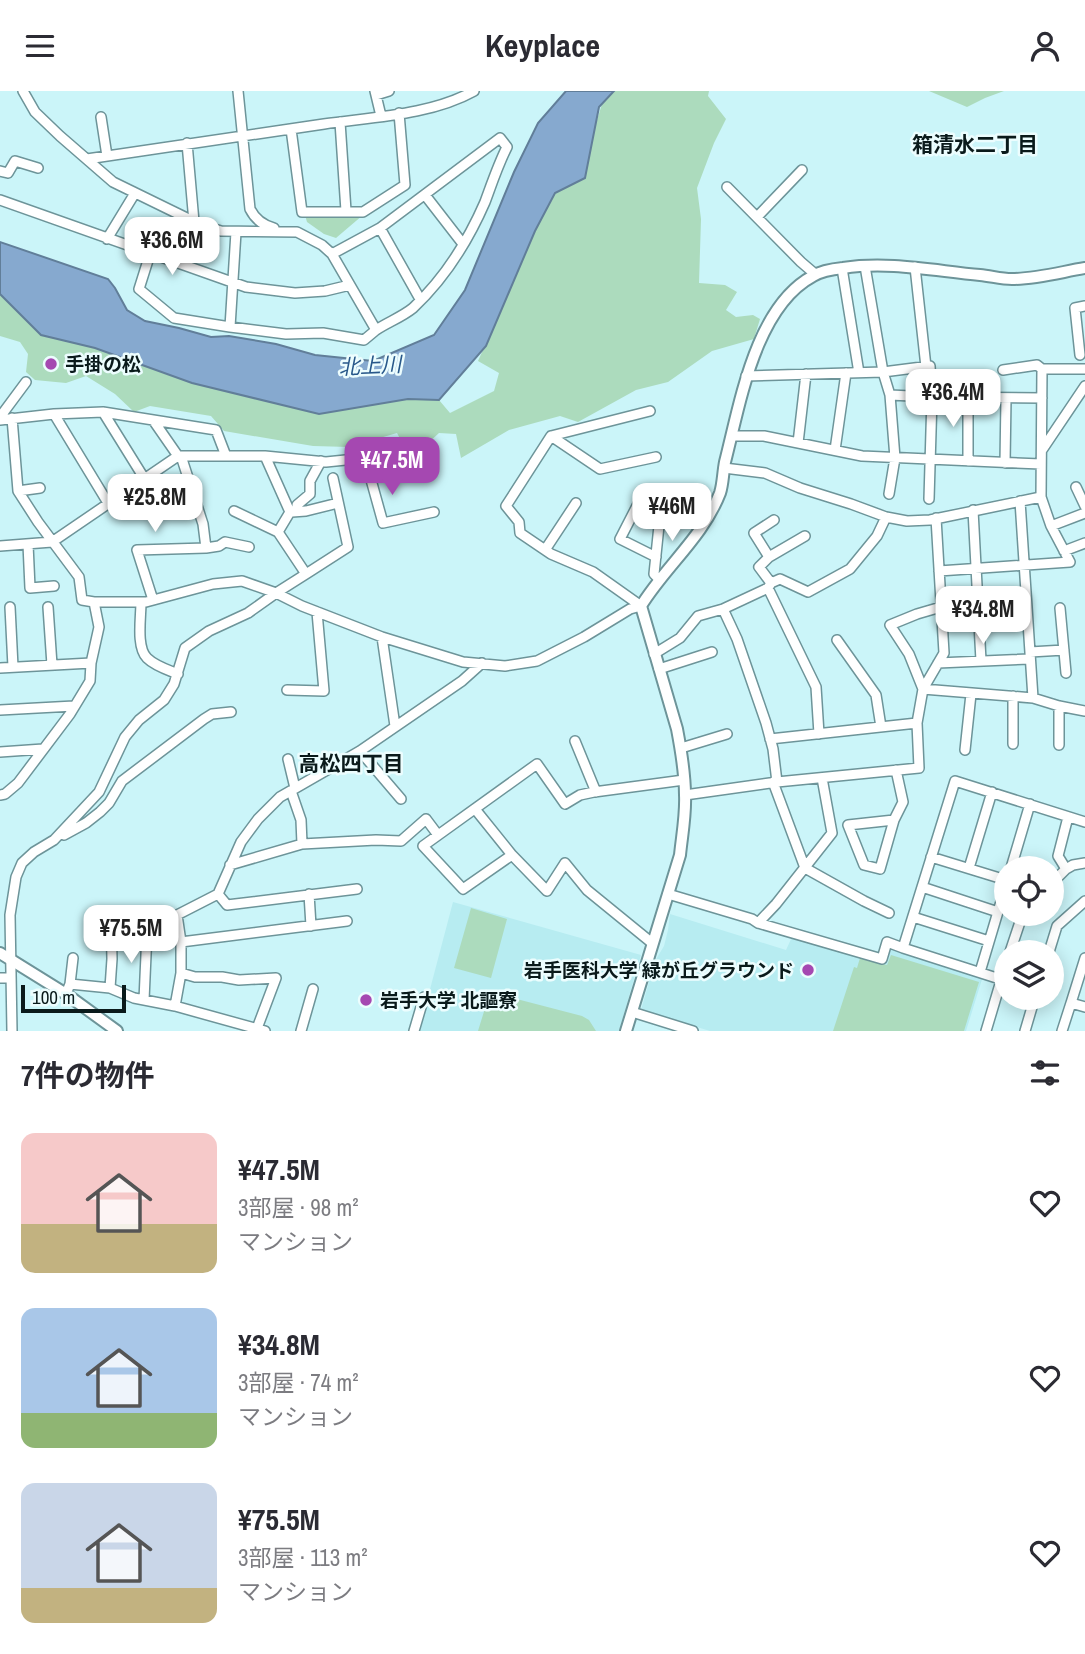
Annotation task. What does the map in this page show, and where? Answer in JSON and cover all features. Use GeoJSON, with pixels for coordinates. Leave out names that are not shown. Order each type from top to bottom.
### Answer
{"type":"FeatureCollection","features":[{"type":"Feature","properties":{"kind":"street"},"geometry":{"type":"LineString","coordinates":[[23,91],[35,112],[113,183],[194,222],[221,231],[297,232],[322,245],[332,254],[376,330]]}},
{"type":"Feature","properties":{"kind":"street"},"geometry":{"type":"LineString","coordinates":[[238,91],[250,209],[253,216],[265,226],[286,231]]}},
{"type":"Feature","properties":{"kind":"street"},"geometry":{"type":"LineString","coordinates":[[382,116],[375,93],[389,91]]}},
{"type":"Feature","properties":{"kind":"street"},"geometry":{"type":"LineString","coordinates":[[87,159],[382,116],[443,104],[474,91]]}},
{"type":"Feature","properties":{"kind":"street"},"geometry":{"type":"LineString","coordinates":[[290,129],[302,212],[363,212],[405,185],[399,113]]}},
{"type":"Feature","properties":{"kind":"street"},"geometry":{"type":"LineString","coordinates":[[101,117],[107,156]]}},
{"type":"Feature","properties":{"kind":"street"},"geometry":{"type":"LineString","coordinates":[[340,122],[346,211]]}},
{"type":"Feature","properties":{"kind":"street"},"geometry":{"type":"LineString","coordinates":[[150,254],[139,289],[174,318],[286,334],[323,333],[363,340],[412,309],[449,267],[481,211],[507,147],[500,138],[380,228],[332,254]]}},
{"type":"Feature","properties":{"kind":"street"},"geometry":{"type":"LineString","coordinates":[[187,143],[194,222]]}},
{"type":"Feature","properties":{"kind":"street"},"geometry":{"type":"LineString","coordinates":[[0,171],[8,173],[15,161],[38,168]]}},
{"type":"Feature","properties":{"kind":"street"},"geometry":{"type":"LineString","coordinates":[[757,218],[802,170]]}},
{"type":"Feature","properties":{"kind":"street"},"geometry":{"type":"LineString","coordinates":[[727,187],[815,274]]}},
{"type":"Feature","properties":{"kind":"street"},"geometry":{"type":"LineString","coordinates":[[107,239],[135,193]]}},
{"type":"Feature","properties":{"kind":"street"},"geometry":{"type":"LineString","coordinates":[[425,195],[463,244]]}},
{"type":"Feature","properties":{"kind":"street"},"geometry":{"type":"LineString","coordinates":[[0,200],[246,287],[295,293],[325,291],[350,285]]}},
{"type":"Feature","properties":{"kind":"street"},"geometry":{"type":"LineString","coordinates":[[380,228],[420,299]]}},
{"type":"Feature","properties":{"kind":"street"},"geometry":{"type":"LineString","coordinates":[[230,327],[236,232]]}},
{"type":"Feature","properties":{"kind":"street"},"geometry":{"type":"LineString","coordinates":[[865,266],[883,372],[890,395],[895,458],[889,494]]}},
{"type":"Feature","properties":{"kind":"street"},"geometry":{"type":"LineString","coordinates":[[12,418],[18,491],[79,577],[82,600],[141,603],[213,584],[242,581],[382,637],[463,662],[505,666],[537,661],[630,609],[641,606],[659,579],[692,541],[720,492],[747,376],[768,322],[800,283],[815,274],[865,266],[915,267],[1012,279],[1085,268]]}},
{"type":"Feature","properties":{"kind":"street"},"geometry":{"type":"LineString","coordinates":[[915,267],[926,367]]}},
{"type":"Feature","properties":{"kind":"street"},"geometry":{"type":"LineString","coordinates":[[842,268],[859,373]]}},
{"type":"Feature","properties":{"kind":"street"},"geometry":{"type":"LineString","coordinates":[[1080,355],[1082,341],[1074,308],[1085,306]]}},
{"type":"Feature","properties":{"kind":"street"},"geometry":{"type":"LineString","coordinates":[[1003,370],[1037,365],[1042,369],[1085,369]]}},
{"type":"Feature","properties":{"kind":"street"},"geometry":{"type":"LineString","coordinates":[[747,376],[883,372],[930,366],[932,397],[929,499]]}},
{"type":"Feature","properties":{"kind":"street"},"geometry":{"type":"LineString","coordinates":[[939,571],[1070,562],[1051,526],[1041,497],[1042,369]]}},
{"type":"Feature","properties":{"kind":"street"},"geometry":{"type":"LineString","coordinates":[[835,450],[846,373]]}},
{"type":"Feature","properties":{"kind":"street"},"geometry":{"type":"LineString","coordinates":[[798,443],[806,375]]}},
{"type":"Feature","properties":{"kind":"street"},"geometry":{"type":"LineString","coordinates":[[0,419],[26,382]]}},
{"type":"Feature","properties":{"kind":"street"},"geometry":{"type":"LineString","coordinates":[[1041,452],[1085,386]]}},
{"type":"Feature","properties":{"kind":"street"},"geometry":{"type":"LineString","coordinates":[[890,395],[1042,398]]}},
{"type":"Feature","properties":{"kind":"street"},"geometry":{"type":"LineString","coordinates":[[968,397],[968,461]]}},
{"type":"Feature","properties":{"kind":"street"},"geometry":{"type":"LineString","coordinates":[[1004,463],[1006,398]]}},
{"type":"Feature","properties":{"kind":"street"},"geometry":{"type":"LineString","coordinates":[[626,1031],[680,855],[685,795],[681,748],[641,606],[593,572],[545,550],[520,533],[519,522],[506,506],[551,436],[650,411]]}},
{"type":"Feature","properties":{"kind":"street"},"geometry":{"type":"LineString","coordinates":[[0,419],[103,412],[216,430],[226,456]]}},
{"type":"Feature","properties":{"kind":"street"},"geometry":{"type":"LineString","coordinates":[[103,412],[144,478]]}},
{"type":"Feature","properties":{"kind":"street"},"geometry":{"type":"LineString","coordinates":[[54,414],[108,503]]}},
{"type":"Feature","properties":{"kind":"street"},"geometry":{"type":"LineString","coordinates":[[153,421],[179,456],[203,524],[206,548]]}},
{"type":"Feature","properties":{"kind":"street"},"geometry":{"type":"LineString","coordinates":[[551,436],[600,469],[656,457]]}},
{"type":"Feature","properties":{"kind":"street"},"geometry":{"type":"LineString","coordinates":[[732,436],[764,436],[862,456],[1041,464]]}},
{"type":"Feature","properties":{"kind":"street"},"geometry":{"type":"LineString","coordinates":[[0,546],[52,542],[179,456],[265,456],[321,461],[407,457]]}},
{"type":"Feature","properties":{"kind":"street"},"geometry":{"type":"LineString","coordinates":[[265,456],[293,512]]}},
{"type":"Feature","properties":{"kind":"street"},"geometry":{"type":"LineString","coordinates":[[365,458],[383,523],[434,512]]}},
{"type":"Feature","properties":{"kind":"street"},"geometry":{"type":"LineString","coordinates":[[278,532],[297,505],[310,494],[310,481],[321,461]]}},
{"type":"Feature","properties":{"kind":"street"},"geometry":{"type":"LineString","coordinates":[[724,468],[765,473],[800,488],[886,517],[907,521],[930,520],[1041,497]]}},
{"type":"Feature","properties":{"kind":"street"},"geometry":{"type":"LineString","coordinates":[[54,840],[99,792],[125,737],[139,720],[164,700],[178,674],[185,647],[209,631],[248,613],[348,547],[333,478]]}},
{"type":"Feature","properties":{"kind":"street"},"geometry":{"type":"LineString","coordinates":[[1076,487],[1085,506]]}},
{"type":"Feature","properties":{"kind":"street"},"geometry":{"type":"LineString","coordinates":[[18,491],[40,488]]}},
{"type":"Feature","properties":{"kind":"street"},"geometry":{"type":"LineString","coordinates":[[1020,501],[1033,698]]}},
{"type":"Feature","properties":{"kind":"street"},"geometry":{"type":"LineString","coordinates":[[639,502],[620,539],[656,557]]}},
{"type":"Feature","properties":{"kind":"street"},"geometry":{"type":"LineString","coordinates":[[293,512],[338,503]]}},
{"type":"Feature","properties":{"kind":"street"},"geometry":{"type":"LineString","coordinates":[[545,550],[576,503]]}},
{"type":"Feature","properties":{"kind":"street"},"geometry":{"type":"LineString","coordinates":[[973,510],[981,661]]}},
{"type":"Feature","properties":{"kind":"street"},"geometry":{"type":"LineString","coordinates":[[234,511],[278,532],[306,574]]}},
{"type":"Feature","properties":{"kind":"street"},"geometry":{"type":"LineString","coordinates":[[1051,526],[1085,513]]}},
{"type":"Feature","properties":{"kind":"street"},"geometry":{"type":"LineString","coordinates":[[659,579],[654,574],[660,516]]}},
{"type":"Feature","properties":{"kind":"street"},"geometry":{"type":"LineString","coordinates":[[654,654],[680,638],[698,616],[723,610],[780,579],[808,592],[850,569],[877,536],[886,517]]}},
{"type":"Feature","properties":{"kind":"street"},"geometry":{"type":"LineString","coordinates":[[685,795],[775,782],[919,768],[917,723],[923,689],[944,653],[936,518]]}},
{"type":"Feature","properties":{"kind":"street"},"geometry":{"type":"LineString","coordinates":[[769,557],[754,533],[774,520]]}},
{"type":"Feature","properties":{"kind":"street"},"geometry":{"type":"LineString","coordinates":[[805,536],[769,557],[759,567],[770,585],[816,687],[820,733]]}},
{"type":"Feature","properties":{"kind":"street"},"geometry":{"type":"LineString","coordinates":[[153,600],[137,550],[206,548],[225,542],[249,547]]}},
{"type":"Feature","properties":{"kind":"street"},"geometry":{"type":"LineString","coordinates":[[1064,551],[1085,543]]}},
{"type":"Feature","properties":{"kind":"street"},"geometry":{"type":"LineString","coordinates":[[29,544],[30,588],[54,586]]}},
{"type":"Feature","properties":{"kind":"street"},"geometry":{"type":"LineString","coordinates":[[0,795],[18,783],[90,681],[99,627],[94,602]]}},
{"type":"Feature","properties":{"kind":"street"},"geometry":{"type":"LineString","coordinates":[[141,603],[141,648],[147,658],[158,666],[178,674]]}},
{"type":"Feature","properties":{"kind":"street"},"geometry":{"type":"LineString","coordinates":[[10,607],[13,667]]}},
{"type":"Feature","properties":{"kind":"street"},"geometry":{"type":"LineString","coordinates":[[48,607],[52,665]]}},
{"type":"Feature","properties":{"kind":"street"},"geometry":{"type":"LineString","coordinates":[[923,689],[909,654],[890,625],[941,607]]}},
{"type":"Feature","properties":{"kind":"street"},"geometry":{"type":"LineString","coordinates":[[1060,608],[1066,673]]}},
{"type":"Feature","properties":{"kind":"street"},"geometry":{"type":"LineString","coordinates":[[723,610],[737,639],[770,739],[775,782],[805,868],[889,913]]}},
{"type":"Feature","properties":{"kind":"street"},"geometry":{"type":"LineString","coordinates":[[287,690],[324,691],[317,612]]}},
{"type":"Feature","properties":{"kind":"street"},"geometry":{"type":"LineString","coordinates":[[382,637],[395,726]]}},
{"type":"Feature","properties":{"kind":"street"},"geometry":{"type":"LineString","coordinates":[[837,640],[876,695],[881,727]]}},
{"type":"Feature","properties":{"kind":"street"},"geometry":{"type":"LineString","coordinates":[[938,663],[981,661],[1064,650]]}},
{"type":"Feature","properties":{"kind":"street"},"geometry":{"type":"LineString","coordinates":[[659,669],[712,652]]}},
{"type":"Feature","properties":{"kind":"street"},"geometry":{"type":"LineString","coordinates":[[0,668],[91,663]]}},
{"type":"Feature","properties":{"kind":"street"},"geometry":{"type":"LineString","coordinates":[[175,1006],[181,973],[181,942],[177,915],[218,894],[241,842],[258,819],[280,797],[360,751],[462,681],[482,663]]}},
{"type":"Feature","properties":{"kind":"street"},"geometry":{"type":"LineString","coordinates":[[923,689],[1033,698],[1085,711]]}},
{"type":"Feature","properties":{"kind":"street"},"geometry":{"type":"LineString","coordinates":[[965,750],[971,694]]}},
{"type":"Feature","properties":{"kind":"street"},"geometry":{"type":"LineString","coordinates":[[1013,696],[1013,744]]}},
{"type":"Feature","properties":{"kind":"street"},"geometry":{"type":"LineString","coordinates":[[0,710],[74,706]]}},
{"type":"Feature","properties":{"kind":"street"},"geometry":{"type":"LineString","coordinates":[[1059,706],[1059,745]]}},
{"type":"Feature","properties":{"kind":"street"},"geometry":{"type":"LineString","coordinates":[[12,1031],[11,978],[5,956],[16,877],[22,863],[34,852],[93,818],[109,803],[122,781],[204,719],[212,714],[231,712]]}},
{"type":"Feature","properties":{"kind":"street"},"geometry":{"type":"LineString","coordinates":[[770,739],[917,723]]}},
{"type":"Feature","properties":{"kind":"street"},"geometry":{"type":"LineString","coordinates":[[681,748],[727,734]]}},
{"type":"Feature","properties":{"kind":"street"},"geometry":{"type":"LineString","coordinates":[[575,741],[596,792]]}},
{"type":"Feature","properties":{"kind":"street"},"geometry":{"type":"LineString","coordinates":[[0,752],[43,749]]}},
{"type":"Feature","properties":{"kind":"street"},"geometry":{"type":"LineString","coordinates":[[360,751],[401,799]]}},
{"type":"Feature","properties":{"kind":"street"},"geometry":{"type":"LineString","coordinates":[[288,759],[301,820],[302,844]]}},
{"type":"Feature","properties":{"kind":"street"},"geometry":{"type":"LineString","coordinates":[[512,855],[463,889],[424,846],[537,764],[565,804],[580,795],[684,780]]}},
{"type":"Feature","properties":{"kind":"street"},"geometry":{"type":"LineString","coordinates":[[894,820],[848,825],[864,865],[880,870],[902,802],[895,770]]}},
{"type":"Feature","properties":{"kind":"street"},"geometry":{"type":"LineString","coordinates":[[758,923],[832,833],[822,778]]}},
{"type":"Feature","properties":{"kind":"street"},"geometry":{"type":"LineString","coordinates":[[903,948],[955,781],[1085,822]]}},
{"type":"Feature","properties":{"kind":"street"},"geometry":{"type":"LineString","coordinates":[[968,868],[992,792]]}},
{"type":"Feature","properties":{"kind":"street"},"geometry":{"type":"LineString","coordinates":[[1015,856],[1030,804]]}},
{"type":"Feature","properties":{"kind":"street"},"geometry":{"type":"LineString","coordinates":[[475,809],[512,855],[547,891],[565,863],[587,890],[652,943]]}},
{"type":"Feature","properties":{"kind":"street"},"geometry":{"type":"LineString","coordinates":[[1068,817],[1058,856],[1066,869],[1085,863]]}},
{"type":"Feature","properties":{"kind":"street"},"geometry":{"type":"LineString","coordinates":[[230,865],[302,844],[401,841],[426,819],[438,835]]}},
{"type":"Feature","properties":{"kind":"street"},"geometry":{"type":"LineString","coordinates":[[932,857],[994,878]]}},
{"type":"Feature","properties":{"kind":"street"},"geometry":{"type":"LineString","coordinates":[[922,887],[994,911]]}},
{"type":"Feature","properties":{"kind":"street"},"geometry":{"type":"LineString","coordinates":[[218,894],[227,905],[357,889]]}},
{"type":"Feature","properties":{"kind":"street"},"geometry":{"type":"LineString","coordinates":[[309,894],[311,926]]}},
{"type":"Feature","properties":{"kind":"street"},"geometry":{"type":"LineString","coordinates":[[668,894],[882,959],[887,942],[994,977]]}},
{"type":"Feature","properties":{"kind":"street"},"geometry":{"type":"LineString","coordinates":[[1053,940],[1057,926],[1085,901]]}},
{"type":"Feature","properties":{"kind":"street"},"geometry":{"type":"LineString","coordinates":[[110,988],[111,916]]}},
{"type":"Feature","properties":{"kind":"street"},"geometry":{"type":"LineString","coordinates":[[913,917],[989,941]]}},
{"type":"Feature","properties":{"kind":"street"},"geometry":{"type":"LineString","coordinates":[[181,942],[346,921]]}},
{"type":"Feature","properties":{"kind":"street"},"geometry":{"type":"LineString","coordinates":[[980,972],[994,925]]}},
{"type":"Feature","properties":{"kind":"street"},"geometry":{"type":"LineString","coordinates":[[144,1000],[147,932]]}},
{"type":"Feature","properties":{"kind":"street"},"geometry":{"type":"LineString","coordinates":[[5,956],[68,989],[117,1031]]}},
{"type":"Feature","properties":{"kind":"street"},"geometry":{"type":"LineString","coordinates":[[68,989],[73,958]]}},
{"type":"Feature","properties":{"kind":"street"},"geometry":{"type":"LineString","coordinates":[[1062,1031],[1085,958]]}},
{"type":"Feature","properties":{"kind":"street"},"geometry":{"type":"LineString","coordinates":[[68,989],[110,988],[134,998],[175,1006],[259,1030],[276,978],[239,980],[195,977],[181,973]]}},
{"type":"Feature","properties":{"kind":"street"},"geometry":{"type":"LineString","coordinates":[[0,978],[11,978]]}},
{"type":"Feature","properties":{"kind":"street"},"geometry":{"type":"LineString","coordinates":[[301,1031],[313,989]]}},
{"type":"Feature","properties":{"kind":"street"},"geometry":{"type":"LineString","coordinates":[[414,1031],[424,997]]}},
{"type":"Feature","properties":{"kind":"street"},"geometry":{"type":"LineString","coordinates":[[1071,1003],[1085,1007]]}},
{"type":"Feature","properties":{"kind":"street"},"geometry":{"type":"LineString","coordinates":[[986,1031],[994,1008]]}},
{"type":"Feature","properties":{"kind":"street"},"geometry":{"type":"LineString","coordinates":[[1025,1031],[1031,1010]]}},
{"type":"Feature","properties":{"kind":"street"},"geometry":{"type":"LineString","coordinates":[[632,1012],[692,1031]]}},
{"type":"Feature","properties":{"kind":"shaded area"},"geometry":{"type":"Polygon","coordinates":[[[453,902],[641,955],[619,1031],[419,1031],[453,902]]]}},
{"type":"Feature","properties":{"kind":"shaded area","name":"岩手医科大学 緑が丘グラウンド"},"geometry":{"type":"Polygon","coordinates":[[[670,914],[786,950],[792,937],[885,964],[891,948],[983,976],[966,1031],[710,1031],[641,1010],[655,961],[664,946],[670,914]]]}},
{"type":"Feature","properties":{"kind":"green space"},"geometry":{"type":"Polygon","coordinates":[[[613,91],[709,91],[708,96],[726,119],[697,188],[701,219],[699,283],[725,285],[737,292],[726,310],[736,317],[753,315],[760,319],[754,339],[712,351],[668,382],[636,390],[578,422],[560,416],[509,430],[461,458],[456,434],[439,433],[425,446],[406,450],[397,433],[349,447],[313,446],[224,431],[211,416],[150,406],[134,412],[115,394],[86,376],[66,383],[35,380],[26,372],[28,354],[20,342],[0,336],[0,294],[41,335],[95,348],[192,383],[319,414],[408,399],[439,400],[450,413],[494,391],[499,373],[478,361],[535,231],[555,193],[585,178],[593,133],[602,104],[613,91]]]}},
{"type":"Feature","properties":{"kind":"green space"},"geometry":{"type":"Polygon","coordinates":[[[929,91],[1004,91],[967,107],[929,91]]]}},
{"type":"Feature","properties":{"kind":"green space"},"geometry":{"type":"Polygon","coordinates":[[[305,215],[363,215],[336,238],[324,234],[307,222],[305,215]]]}},
{"type":"Feature","properties":{"kind":"green space"},"geometry":{"type":"Polygon","coordinates":[[[471,908],[507,919],[491,978],[454,968],[471,908]]]}},
{"type":"Feature","properties":{"kind":"green space"},"geometry":{"type":"Polygon","coordinates":[[[891,955],[979,982],[964,1031],[833,1031],[854,967],[857,968],[860,958],[887,965],[891,955]]]}},
{"type":"Feature","properties":{"kind":"green space"},"geometry":{"type":"Polygon","coordinates":[[[490,992],[582,1016],[589,1020],[596,1031],[478,1031],[490,992]]]}},
{"type":"Feature","properties":{"kind":"water","name":"北上川"},"geometry":{"type":"Polygon","coordinates":[[[566,91],[614,91],[599,107],[585,178],[555,193],[535,231],[486,346],[439,400],[408,399],[319,414],[192,383],[95,348],[41,335],[0,294],[0,242],[108,279],[127,310],[145,321],[211,337],[229,336],[276,344],[315,355],[373,361],[434,335],[465,290],[514,172],[538,123],[566,91]]]}},
{"type":"Feature","properties":{"kind":"place","name":"手掛の松"},"geometry":{"type":"Point","coordinates":[51,364]}},
{"type":"Feature","properties":{"kind":"place","name":"岩手医科大学 緑が丘グラウンド"},"geometry":{"type":"Point","coordinates":[808,970]}},
{"type":"Feature","properties":{"kind":"place","name":"岩手大学 北謳寮"},"geometry":{"type":"Point","coordinates":[366,1000]}},
{"type":"Feature","properties":{"kind":"district","name":"箱清水二丁目"},"geometry":{"type":"Point","coordinates":[975,145]}},
{"type":"Feature","properties":{"kind":"district","name":"高松四丁目"},"geometry":{"type":"Point","coordinates":[351,764]}}]}
